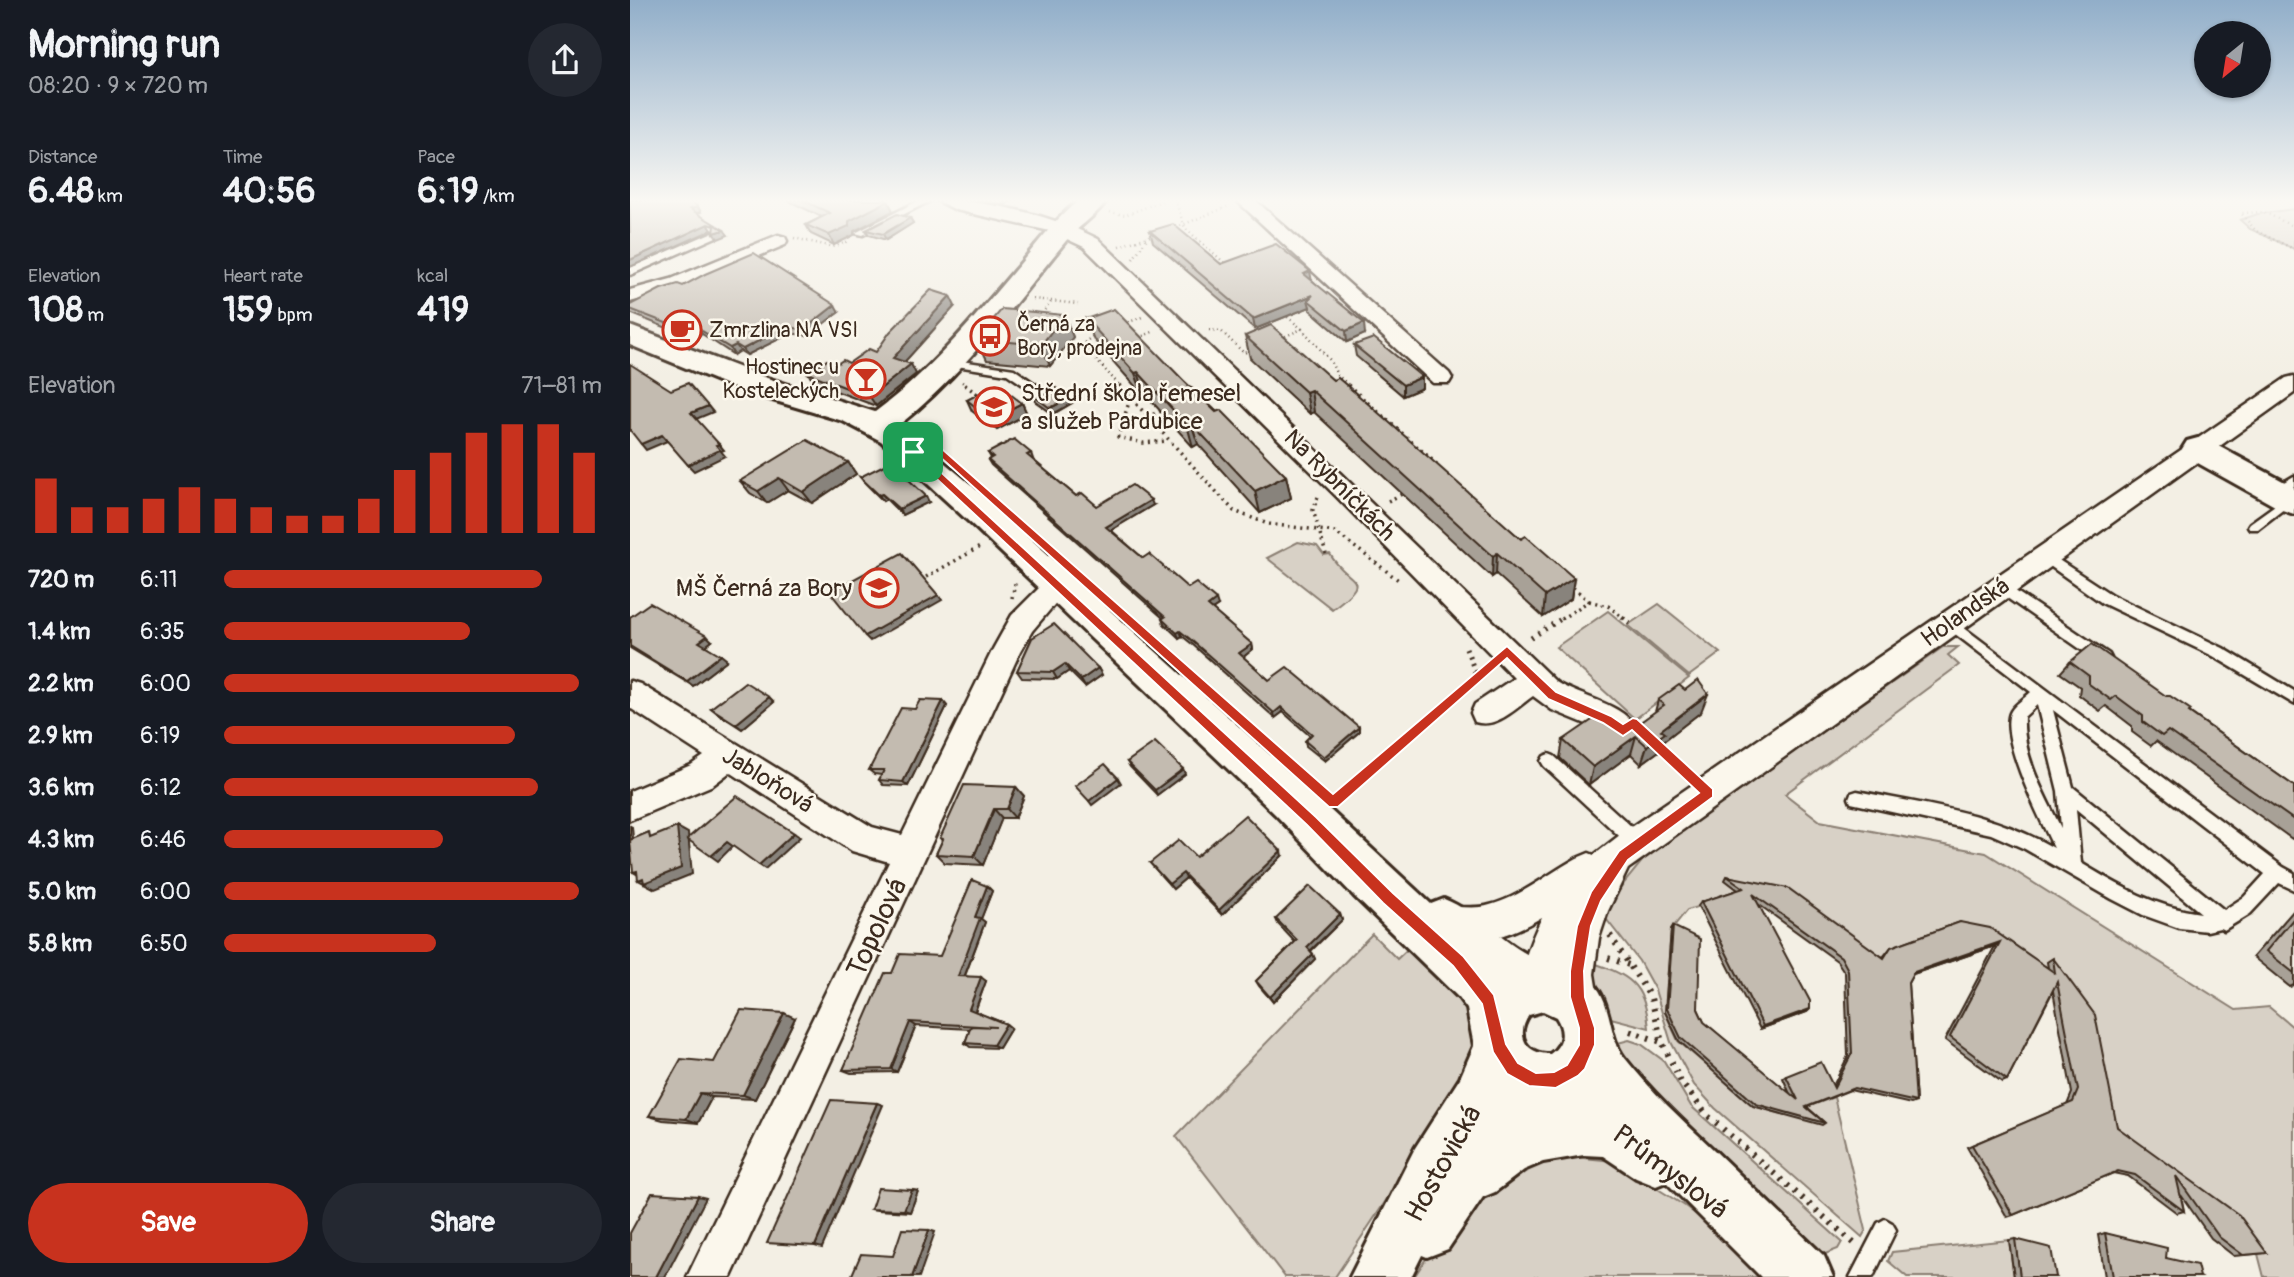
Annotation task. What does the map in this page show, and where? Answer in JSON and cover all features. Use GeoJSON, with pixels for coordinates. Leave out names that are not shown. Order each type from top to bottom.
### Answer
{"type":"FeatureCollection","features":[{"type":"Feature","properties":{"kind":"main road"},"geometry":{"type":"LineString","coordinates":[[878,425],[951,370],[980,328],[1038,260]]}},
{"type":"Feature","properties":{"kind":"main road"},"geometry":{"type":"LineString","coordinates":[[630,335],[729,376],[840,409],[878,425],[913,452],[1057,586],[1328,807],[1437,918],[1516,975],[1567,994],[1600,1029]]}},
{"type":"Feature","properties":{"kind":"main road"},"geometry":{"type":"LineString","coordinates":[[2198,449],[2288,493]]}},
{"type":"Feature","properties":{"kind":"main road"},"geometry":{"type":"LineString","coordinates":[[1328,807],[1476,981],[1489,1000],[1498,1041],[1513,1068],[1523,1076],[1546,1081]]}},
{"type":"Feature","properties":{"kind":"main road","name":"Hostovická"},"geometry":{"type":"LineString","coordinates":[[1380,1277],[1435,1168],[1483,1089],[1498,1041],[1499,1014],[1510,997],[1538,985]]}},
{"type":"Feature","properties":{"kind":"main road","name":"Hostovická"},"geometry":{"type":"LineString","coordinates":[[1393,1277],[1501,1124],[1546,1081],[1556,1080],[1573,1071],[1600,1029]]}},
{"type":"Feature","properties":{"kind":"main road","name":"Průmyslová"},"geometry":{"type":"LineString","coordinates":[[1600,1029],[1604,1074],[1642,1118],[1797,1271]]}},
{"type":"Feature","properties":{"kind":"main road","name":"Průmyslová"},"geometry":{"type":"LineString","coordinates":[[1546,1081],[1627,1136],[1797,1271]]}},
{"type":"Feature","properties":{"kind":"main road"},"geometry":{"type":"LineString","coordinates":[[1446,1201],[1479,1168],[1508,1149],[1528,1141],[1583,1126],[1608,1129],[1627,1136]]}},
{"type":"Feature","properties":{"kind":"street"},"geometry":{"type":"LineString","coordinates":[[630,296],[684,281],[734,260]]}},
{"type":"Feature","properties":{"kind":"street","name":"Na Rybníčkách"},"geometry":{"type":"LineString","coordinates":[[1110,260],[1552,696],[1607,719],[1623,731]]}},
{"type":"Feature","properties":{"kind":"street"},"geometry":{"type":"LineString","coordinates":[[1306,260],[1392,332],[1441,378]]}},
{"type":"Feature","properties":{"kind":"street"},"geometry":{"type":"LineString","coordinates":[[1368,343],[1392,332]]}},
{"type":"Feature","properties":{"kind":"street","name":"Holandská"},"geometry":{"type":"LineString","coordinates":[[1538,985],[1549,939],[1575,895],[1590,879],[1637,842],[2294,383]]}},
{"type":"Feature","properties":{"kind":"street","name":"Topolová"},"geometry":{"type":"LineString","coordinates":[[709,1277],[1007,649],[1022,623],[1057,586]]}},
{"type":"Feature","properties":{"kind":"street"},"geometry":{"type":"LineString","coordinates":[[1486,713],[1535,679]]}},
{"type":"Feature","properties":{"kind":"street","name":"Jabloňová"},"geometry":{"type":"LineString","coordinates":[[630,693],[864,840],[911,853]]}},
{"type":"Feature","properties":{"kind":"street"},"geometry":{"type":"LineString","coordinates":[[630,806],[702,775],[729,756]]}},
{"type":"Feature","properties":{"kind":"street","name":"Holandská"},"geometry":{"type":"LineString","coordinates":[[1600,1029],[1577,988],[1580,948],[1590,910],[1615,865],[1637,842]]}},
{"type":"Feature","properties":{"kind":"street","name":"Holandská"},"geometry":{"type":"LineString","coordinates":[[1437,918],[1467,926],[1494,922],[1637,842]]}},
{"type":"Feature","properties":{"kind":"lane"},"geometry":{"type":"LineString","coordinates":[[630,272],[658,260]]}},
{"type":"Feature","properties":{"kind":"lane"},"geometry":{"type":"LineString","coordinates":[[951,370],[1010,371],[1045,395]]}},
{"type":"Feature","properties":{"kind":"lane"},"geometry":{"type":"LineString","coordinates":[[2254,526],[2288,493]]}},
{"type":"Feature","properties":{"kind":"lane"},"geometry":{"type":"LineString","coordinates":[[2045,556],[2107,599],[2218,652],[2294,698]]}},
{"type":"Feature","properties":{"kind":"lane"},"geometry":{"type":"LineString","coordinates":[[2002,587],[2114,665]]}},
{"type":"Feature","properties":{"kind":"lane"},"geometry":{"type":"LineString","coordinates":[[1951,623],[2277,873],[2294,882]]}},
{"type":"Feature","properties":{"kind":"lane"},"geometry":{"type":"LineString","coordinates":[[2041,692],[2066,791],[2073,868]]}},
{"type":"Feature","properties":{"kind":"lane"},"geometry":{"type":"LineString","coordinates":[[2041,692],[2017,714],[2016,727],[2032,783],[2073,868]]}},
{"type":"Feature","properties":{"kind":"lane"},"geometry":{"type":"LineString","coordinates":[[1549,761],[1585,797],[1637,842]]}},
{"type":"Feature","properties":{"kind":"lane"},"geometry":{"type":"LineString","coordinates":[[2066,791],[2224,920]]}},
{"type":"Feature","properties":{"kind":"lane"},"geometry":{"type":"LineString","coordinates":[[1857,799],[1988,826],[2027,842],[2125,898],[2160,913],[2192,921],[2224,920],[2243,909],[2277,873]]}},
{"type":"Feature","properties":{"kind":"lane"},"geometry":{"type":"LineString","coordinates":[[1861,1277],[1885,1230]]}},
{"type":"Feature","properties":{"kind":"path"},"geometry":{"type":"LineString","coordinates":[[1222,260],[1233,270]]}},
{"type":"Feature","properties":{"kind":"path"},"geometry":{"type":"LineString","coordinates":[[1029,301],[1078,304]]}},
{"type":"Feature","properties":{"kind":"path"},"geometry":{"type":"LineString","coordinates":[[1038,318],[1051,301]]}},
{"type":"Feature","properties":{"kind":"path"},"geometry":{"type":"LineString","coordinates":[[1282,313],[1331,359],[1337,375],[1444,472]]}},
{"type":"Feature","properties":{"kind":"path"},"geometry":{"type":"LineString","coordinates":[[1118,326],[1129,322]]}},
{"type":"Feature","properties":{"kind":"path"},"geometry":{"type":"LineString","coordinates":[[1190,338],[1218,329],[1244,353],[1255,348]]}},
{"type":"Feature","properties":{"kind":"path"},"geometry":{"type":"LineString","coordinates":[[1278,339],[1301,329]]}},
{"type":"Feature","properties":{"kind":"path"},"geometry":{"type":"LineString","coordinates":[[1108,330],[1086,340],[1084,347],[1230,508],[1268,524],[1335,531],[1402,582]]}},
{"type":"Feature","properties":{"kind":"path"},"geometry":{"type":"LineString","coordinates":[[951,370],[981,397]]}},
{"type":"Feature","properties":{"kind":"path"},"geometry":{"type":"LineString","coordinates":[[1130,399],[1118,437],[1152,443],[1169,440]]}},
{"type":"Feature","properties":{"kind":"path"},"geometry":{"type":"LineString","coordinates":[[1147,417],[1168,408]]}},
{"type":"Feature","properties":{"kind":"path"},"geometry":{"type":"LineString","coordinates":[[1388,502],[1410,490]]}},
{"type":"Feature","properties":{"kind":"path"},"geometry":{"type":"LineString","coordinates":[[1318,497],[1313,510],[1326,554]]}},
{"type":"Feature","properties":{"kind":"path"},"geometry":{"type":"LineString","coordinates":[[926,577],[983,545]]}},
{"type":"Feature","properties":{"kind":"path"},"geometry":{"type":"LineString","coordinates":[[1568,583],[1589,601],[1608,606],[1630,624]]}},
{"type":"Feature","properties":{"kind":"path"},"geometry":{"type":"LineString","coordinates":[[1531,638],[1589,601]]}},
{"type":"Feature","properties":{"kind":"path"},"geometry":{"type":"LineString","coordinates":[[1461,640],[1470,654],[1477,677]]}},
{"type":"Feature","properties":{"kind":"path"},"geometry":{"type":"LineString","coordinates":[[1328,807],[1507,650]]}},
{"type":"Feature","properties":{"kind":"path"},"geometry":{"type":"LineString","coordinates":[[1623,731],[1633,723],[1708,793]]}},
{"type":"Feature","properties":{"kind":"path"},"geometry":{"type":"LineString","coordinates":[[1590,910],[1632,966],[1651,998],[1662,1042],[1681,1082],[1707,1115],[1871,1258]]}},
{"type":"Feature","properties":{"kind":"path"},"geometry":{"type":"LineString","coordinates":[[1580,948],[1632,966]]}},
{"type":"Feature","properties":{"kind":"path"},"geometry":{"type":"LineString","coordinates":[[1600,1029],[1662,1042]]}},
{"type":"Feature","properties":{"kind":"shaded area"},"geometry":{"type":"Polygon","coordinates":[[[1298,542],[1317,546],[1324,555],[1330,554],[1354,581],[1356,585],[1353,591],[1332,609],[1267,558],[1298,542]]]}},
{"type":"Feature","properties":{"kind":"shaded area"},"geometry":{"type":"Polygon","coordinates":[[[1659,604],[1720,653],[1689,676],[1628,625],[1659,604]]]}},
{"type":"Feature","properties":{"kind":"shaded area"},"geometry":{"type":"Polygon","coordinates":[[[1608,611],[1689,678],[1635,719],[1556,647],[1608,611]]]}},
{"type":"Feature","properties":{"kind":"shaded area"},"geometry":{"type":"Polygon","coordinates":[[[1943,647],[1958,647],[1948,655],[1959,665],[1785,794],[1820,821],[1986,853],[2236,1010],[2269,1007],[2294,1028],[2294,1277],[2264,1277],[2258,1254],[2231,1217],[2096,1135],[2089,1019],[1985,932],[1874,972],[1758,887],[1687,910],[1671,930],[1665,1012],[1678,1041],[1754,1106],[1786,1115],[1834,1097],[1866,1230],[1862,1237],[1715,1108],[1694,1085],[1671,1042],[1655,990],[1639,961],[1603,915],[1647,855],[1943,647]]]}},
{"type":"Feature","properties":{"kind":"shaded area"},"geometry":{"type":"Polygon","coordinates":[[[1372,934],[1397,959],[1415,942],[1470,1004],[1477,1043],[1467,1079],[1335,1277],[1285,1277],[1176,1136],[1372,934]]]}},
{"type":"Feature","properties":{"kind":"shaded area"},"geometry":{"type":"Polygon","coordinates":[[[1588,961],[1614,971],[1632,982],[1643,1000],[1649,1028],[1599,1015],[1588,961]]]}},
{"type":"Feature","properties":{"kind":"shaded area"},"geometry":{"type":"Polygon","coordinates":[[[1629,1040],[1641,1044],[1664,1061],[1691,1106],[1842,1242],[1838,1249],[1815,1258],[1700,1155],[1610,1045],[1629,1040]]]}},
{"type":"Feature","properties":{"kind":"shaded area"},"geometry":{"type":"Polygon","coordinates":[[[1555,1155],[1613,1161],[1685,1206],[1742,1250],[1769,1277],[1414,1277],[1458,1210],[1503,1170],[1555,1155]]]}},
{"type":"Feature","properties":{"kind":"shaded area"},"geometry":{"type":"Polygon","coordinates":[[[2009,1240],[2014,1277],[1907,1277],[1888,1261],[1892,1252],[2009,1240]]]}},
{"type":"Feature","properties":{"kind":"building"},"geometry":{"type":"Polygon","coordinates":[[[739,260],[764,260],[835,305],[803,330],[787,326],[743,349],[736,345],[730,348],[697,328],[689,332],[630,309],[630,305],[661,289],[678,284],[683,286],[739,260]]]}},
{"type":"Feature","properties":{"kind":"building"},"geometry":{"type":"Polygon","coordinates":[[[1183,260],[1216,260],[1221,264],[1233,260],[1296,260],[1310,271],[1304,274],[1364,323],[1346,331],[1308,300],[1313,295],[1253,319],[1183,260]]]}},
{"type":"Feature","properties":{"kind":"building"},"geometry":{"type":"Polygon","coordinates":[[[931,290],[950,296],[893,358],[911,364],[870,397],[808,373],[827,360],[837,364],[843,360],[849,363],[869,349],[876,352],[890,332],[931,290]]]}},
{"type":"Feature","properties":{"kind":"building"},"geometry":{"type":"Polygon","coordinates":[[[1002,309],[1064,315],[1041,345],[977,339],[1002,309]]]}},
{"type":"Feature","properties":{"kind":"building"},"geometry":{"type":"Polygon","coordinates":[[[1114,309],[1185,382],[1216,412],[1221,410],[1286,476],[1255,491],[1191,423],[1187,425],[1086,319],[1114,309]]]}},
{"type":"Feature","properties":{"kind":"building"},"geometry":{"type":"Polygon","coordinates":[[[1271,325],[1333,380],[1338,378],[1521,539],[1526,536],[1574,578],[1545,596],[1497,553],[1493,556],[1311,390],[1306,392],[1245,336],[1271,325]]]}},
{"type":"Feature","properties":{"kind":"building"},"geometry":{"type":"Polygon","coordinates":[[[1374,338],[1422,377],[1403,385],[1354,345],[1374,338]]]}},
{"type":"Feature","properties":{"kind":"building"},"geometry":{"type":"Polygon","coordinates":[[[630,364],[671,390],[688,383],[708,406],[691,413],[719,444],[716,445],[720,450],[688,465],[662,435],[641,444],[630,430],[630,364]]]}},
{"type":"Feature","properties":{"kind":"building"},"geometry":{"type":"Polygon","coordinates":[[[997,384],[1022,403],[991,419],[967,400],[997,384]]]}},
{"type":"Feature","properties":{"kind":"building"},"geometry":{"type":"Polygon","coordinates":[[[1053,386],[1070,398],[1050,408],[1034,396],[1050,392],[1053,386]]]}},
{"type":"Feature","properties":{"kind":"building"},"geometry":{"type":"Polygon","coordinates":[[[1014,439],[1031,453],[1027,455],[1076,496],[1082,493],[1097,506],[1132,485],[1151,500],[1106,527],[1143,558],[1149,554],[1188,588],[1196,583],[1216,600],[1208,606],[1252,644],[1239,653],[1269,680],[1287,667],[1359,727],[1324,757],[1305,741],[1312,734],[1281,707],[1274,713],[1190,639],[1180,631],[1177,633],[1162,619],[1165,617],[988,460],[993,457],[988,453],[1014,439]]]}},
{"type":"Feature","properties":{"kind":"building"},"geometry":{"type":"Polygon","coordinates":[[[807,440],[848,462],[803,492],[779,478],[758,491],[740,481],[807,440]]]}},
{"type":"Feature","properties":{"kind":"building"},"geometry":{"type":"Polygon","coordinates":[[[890,462],[926,496],[899,509],[860,477],[890,462]]]}},
{"type":"Feature","properties":{"kind":"building"},"geometry":{"type":"Polygon","coordinates":[[[902,553],[938,595],[865,636],[830,592],[902,553]]]}},
{"type":"Feature","properties":{"kind":"building"},"geometry":{"type":"Polygon","coordinates":[[[650,603],[707,636],[699,642],[721,655],[687,681],[630,646],[630,617],[650,603]]]}},
{"type":"Feature","properties":{"kind":"building"},"geometry":{"type":"Polygon","coordinates":[[[1054,624],[1098,668],[1081,680],[1065,664],[1053,672],[1017,671],[1032,638],[1054,624]]]}},
{"type":"Feature","properties":{"kind":"building"},"geometry":{"type":"Polygon","coordinates":[[[2092,644],[2166,696],[2191,710],[2189,712],[2294,786],[2294,820],[2168,731],[2162,736],[2143,722],[2143,716],[2116,696],[2111,700],[2089,684],[2089,676],[2070,662],[2092,644]]]}},
{"type":"Feature","properties":{"kind":"building"},"geometry":{"type":"Polygon","coordinates":[[[1698,680],[1708,694],[1661,730],[1665,733],[1647,746],[1636,736],[1593,767],[1563,740],[1601,714],[1616,724],[1631,729],[1664,705],[1658,700],[1679,685],[1685,690],[1698,680]]]}},
{"type":"Feature","properties":{"kind":"building"},"geometry":{"type":"Polygon","coordinates":[[[745,682],[769,697],[736,724],[711,708],[745,682]]]}},
{"type":"Feature","properties":{"kind":"building"},"geometry":{"type":"Polygon","coordinates":[[[920,700],[943,701],[903,782],[879,780],[884,770],[869,770],[901,708],[915,709],[920,700]]]}},
{"type":"Feature","properties":{"kind":"building"},"geometry":{"type":"Polygon","coordinates":[[[1155,742],[1183,769],[1155,790],[1127,762],[1155,742]]]}},
{"type":"Feature","properties":{"kind":"building"},"geometry":{"type":"Polygon","coordinates":[[[1105,764],[1118,778],[1089,801],[1075,786],[1105,764]]]}},
{"type":"Feature","properties":{"kind":"building"},"geometry":{"type":"Polygon","coordinates":[[[964,785],[1016,787],[1007,809],[994,809],[974,856],[936,854],[943,839],[940,838],[964,785]]]}},
{"type":"Feature","properties":{"kind":"building"},"geometry":{"type":"Polygon","coordinates":[[[737,796],[794,833],[759,865],[727,842],[711,856],[687,839],[737,796]]]}},
{"type":"Feature","properties":{"kind":"building"},"geometry":{"type":"Polygon","coordinates":[[[1245,815],[1281,851],[1219,910],[1183,873],[1169,884],[1150,863],[1179,840],[1196,857],[1245,815]]]}},
{"type":"Feature","properties":{"kind":"building"},"geometry":{"type":"Polygon","coordinates":[[[677,827],[681,868],[644,883],[643,878],[638,880],[637,871],[633,872],[630,840],[649,832],[650,838],[677,827]]]}},
{"type":"Feature","properties":{"kind":"building"},"geometry":{"type":"Polygon","coordinates":[[[1727,876],[1788,888],[1884,958],[1891,947],[1960,922],[1990,928],[2055,973],[2053,958],[2095,1015],[2117,1127],[2239,1215],[2267,1253],[2243,1255],[2219,1237],[2176,1176],[2184,1211],[2135,1175],[2118,1171],[2013,1215],[1972,1145],[2073,1102],[2078,1090],[2057,982],[2007,1080],[1950,1037],[2000,942],[1914,972],[1908,983],[1916,1102],[1854,1088],[1806,1107],[1825,1123],[1756,1104],[1681,1038],[1667,1009],[1673,926],[1700,939],[1698,1009],[1704,1022],[1798,1100],[1786,1076],[1821,1062],[1834,1088],[1852,1053],[1848,970],[1841,957],[1753,894],[1810,1001],[1810,1009],[1763,1026],[1701,902],[1744,888],[1727,876]]]}},
{"type":"Feature","properties":{"kind":"building"},"geometry":{"type":"Polygon","coordinates":[[[972,880],[987,886],[975,917],[980,918],[958,976],[981,977],[969,1009],[1006,1024],[993,1045],[965,1043],[971,1026],[996,1027],[910,1022],[891,1069],[843,1070],[885,973],[892,973],[900,954],[940,956],[972,880]]]}},
{"type":"Feature","properties":{"kind":"building"},"geometry":{"type":"Polygon","coordinates":[[[1310,886],[1340,914],[1307,947],[1313,954],[1270,997],[1256,981],[1297,940],[1276,919],[1310,886]]]}},
{"type":"Feature","properties":{"kind":"building"},"geometry":{"type":"Polygon","coordinates":[[[2294,918],[2294,973],[2266,951],[2294,918]]]}},
{"type":"Feature","properties":{"kind":"building"},"geometry":{"type":"Polygon","coordinates":[[[741,1010],[784,1013],[743,1095],[700,1093],[686,1119],[649,1116],[681,1059],[714,1062],[741,1010]]]}},
{"type":"Feature","properties":{"kind":"building"},"geometry":{"type":"Polygon","coordinates":[[[831,1100],[877,1103],[815,1246],[767,1243],[831,1100]]]}},
{"type":"Feature","properties":{"kind":"building"},"geometry":{"type":"Polygon","coordinates":[[[878,1188],[912,1190],[904,1210],[871,1209],[878,1188]]]}},
{"type":"Feature","properties":{"kind":"building"},"geometry":{"type":"Polygon","coordinates":[[[652,1193],[698,1196],[656,1277],[630,1277],[630,1233],[652,1193]]]}},
{"type":"Feature","properties":{"kind":"building"},"geometry":{"type":"Polygon","coordinates":[[[902,1229],[929,1230],[912,1277],[851,1277],[861,1254],[893,1256],[902,1229]]]}},
{"type":"Feature","properties":{"kind":"building"},"geometry":{"type":"Polygon","coordinates":[[[2105,1233],[2167,1248],[2166,1258],[2197,1265],[2200,1277],[2113,1277],[2105,1233]]]}},
{"type":"Feature","properties":{"kind":"building"},"geometry":{"type":"Polygon","coordinates":[[[2015,1239],[2051,1248],[2056,1277],[2020,1277],[2015,1239]]]}},
{"type":"Feature","properties":{"kind":"place","name":"Zmrzlina NA VSI"},"geometry":{"type":"Point","coordinates":[682,330]}},
{"type":"Feature","properties":{"kind":"place","name":"Černá za Bory, prodejna"},"geometry":{"type":"Point","coordinates":[990,336]}},
{"type":"Feature","properties":{"kind":"place","name":"Hostinec u Kosteleckých"},"geometry":{"type":"Point","coordinates":[866,379]}},
{"type":"Feature","properties":{"kind":"place","name":"Střední škola řemesel a služeb Pardubice"},"geometry":{"type":"Point","coordinates":[994,407]}},
{"type":"Feature","properties":{"kind":"place","name":"MŠ Černá za Bory"},"geometry":{"type":"Point","coordinates":[879,588]}},
{"type":"Feature","properties":{"kind":"route"},"geometry":{"type":"LineString","coordinates":[[930,443],[1333,802],[1507,650],[1552,696],[1607,719],[1623,731],[1633,723],[1708,793],[1637,842],[1615,865],[1596,896],[1584,926],[1577,971],[1578,997],[1587,1028],[1587,1045],[1580,1063],[1573,1071],[1556,1080],[1546,1081],[1523,1076],[1513,1068],[1499,1047],[1489,1000],[1458,961],[1388,898],[1312,821],[913,452],[930,443]]}}]}
